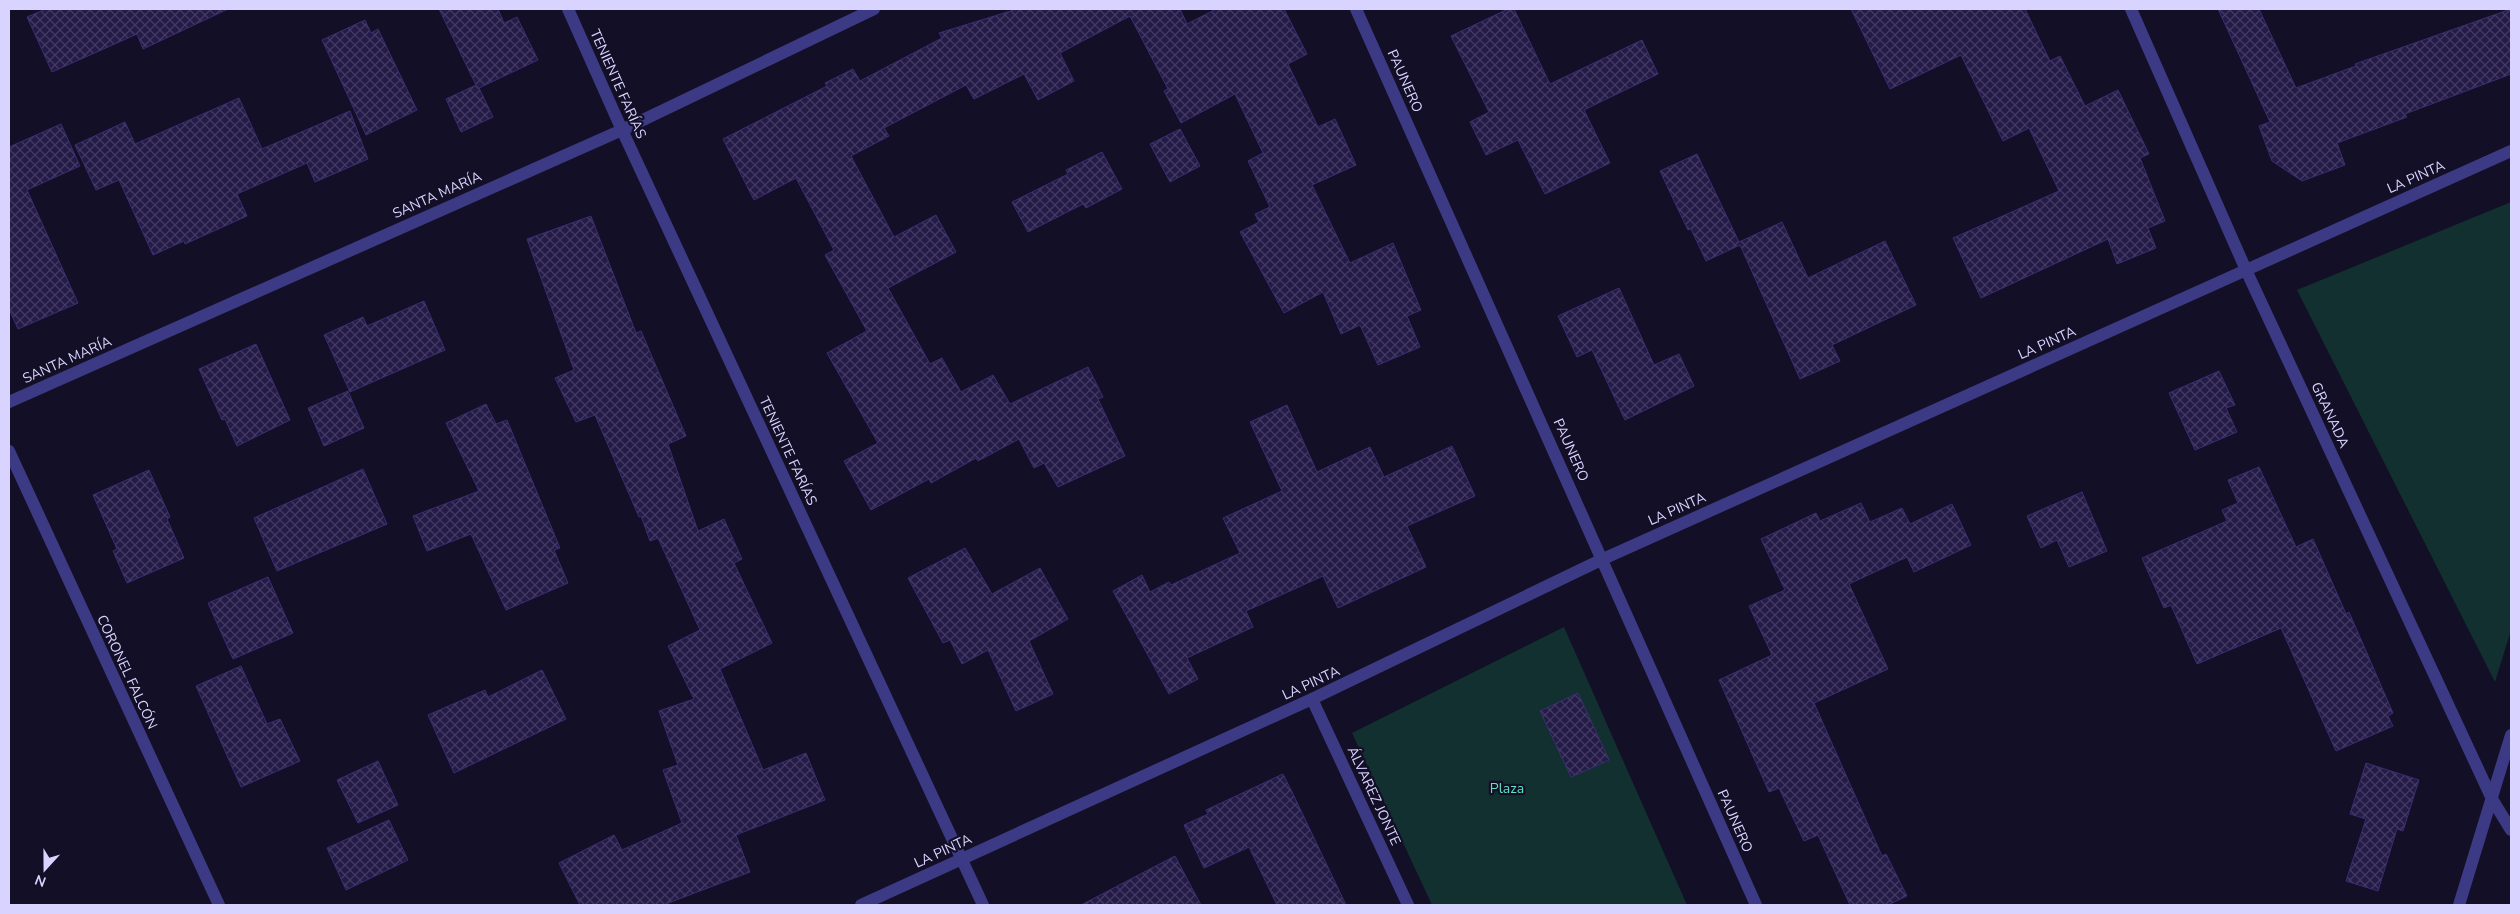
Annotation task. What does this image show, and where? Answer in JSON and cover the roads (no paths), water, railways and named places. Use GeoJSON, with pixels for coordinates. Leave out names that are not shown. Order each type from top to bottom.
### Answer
{"type":"FeatureCollection","features":[{"type":"Feature","properties":{"kind":"street","name":"TENIENTE FARÍAS"},"geometry":{"type":"LineString","coordinates":[[568,9],[622,130],[983,905]]}},
{"type":"Feature","properties":{"kind":"street","name":"SANTA MARÍA"},"geometry":{"type":"LineString","coordinates":[[9,402],[622,130],[874,9]]}},
{"type":"Feature","properties":{"kind":"street","name":"PAUNERO"},"geometry":{"type":"LineString","coordinates":[[1356,9],[1756,905]]}},
{"type":"Feature","properties":{"kind":"street","name":"GRANADA"},"geometry":{"type":"LineString","coordinates":[[2131,9],[2246,270],[2492,798],[2511,830]]}},
{"type":"Feature","properties":{"kind":"street","name":"LA PINTA"},"geometry":{"type":"LineString","coordinates":[[861,905],[1312,699],[1603,559],[2511,151]]}},
{"type":"Feature","properties":{"kind":"street","name":"CORONEL FALCÓN"},"geometry":{"type":"LineString","coordinates":[[9,451],[219,905]]}},
{"type":"Feature","properties":{"kind":"street","name":"ÁLVAREZ JONTE"},"geometry":{"type":"LineString","coordinates":[[1312,699],[1408,905]]}},
{"type":"Feature","properties":{"kind":"street"},"geometry":{"type":"LineString","coordinates":[[2459,905],[2511,736]]}},
{"type":"Feature","properties":{"kind":"park label","name":"Plaza"},"geometry":{"type":"Point","coordinates":[1507,788]}}]}
